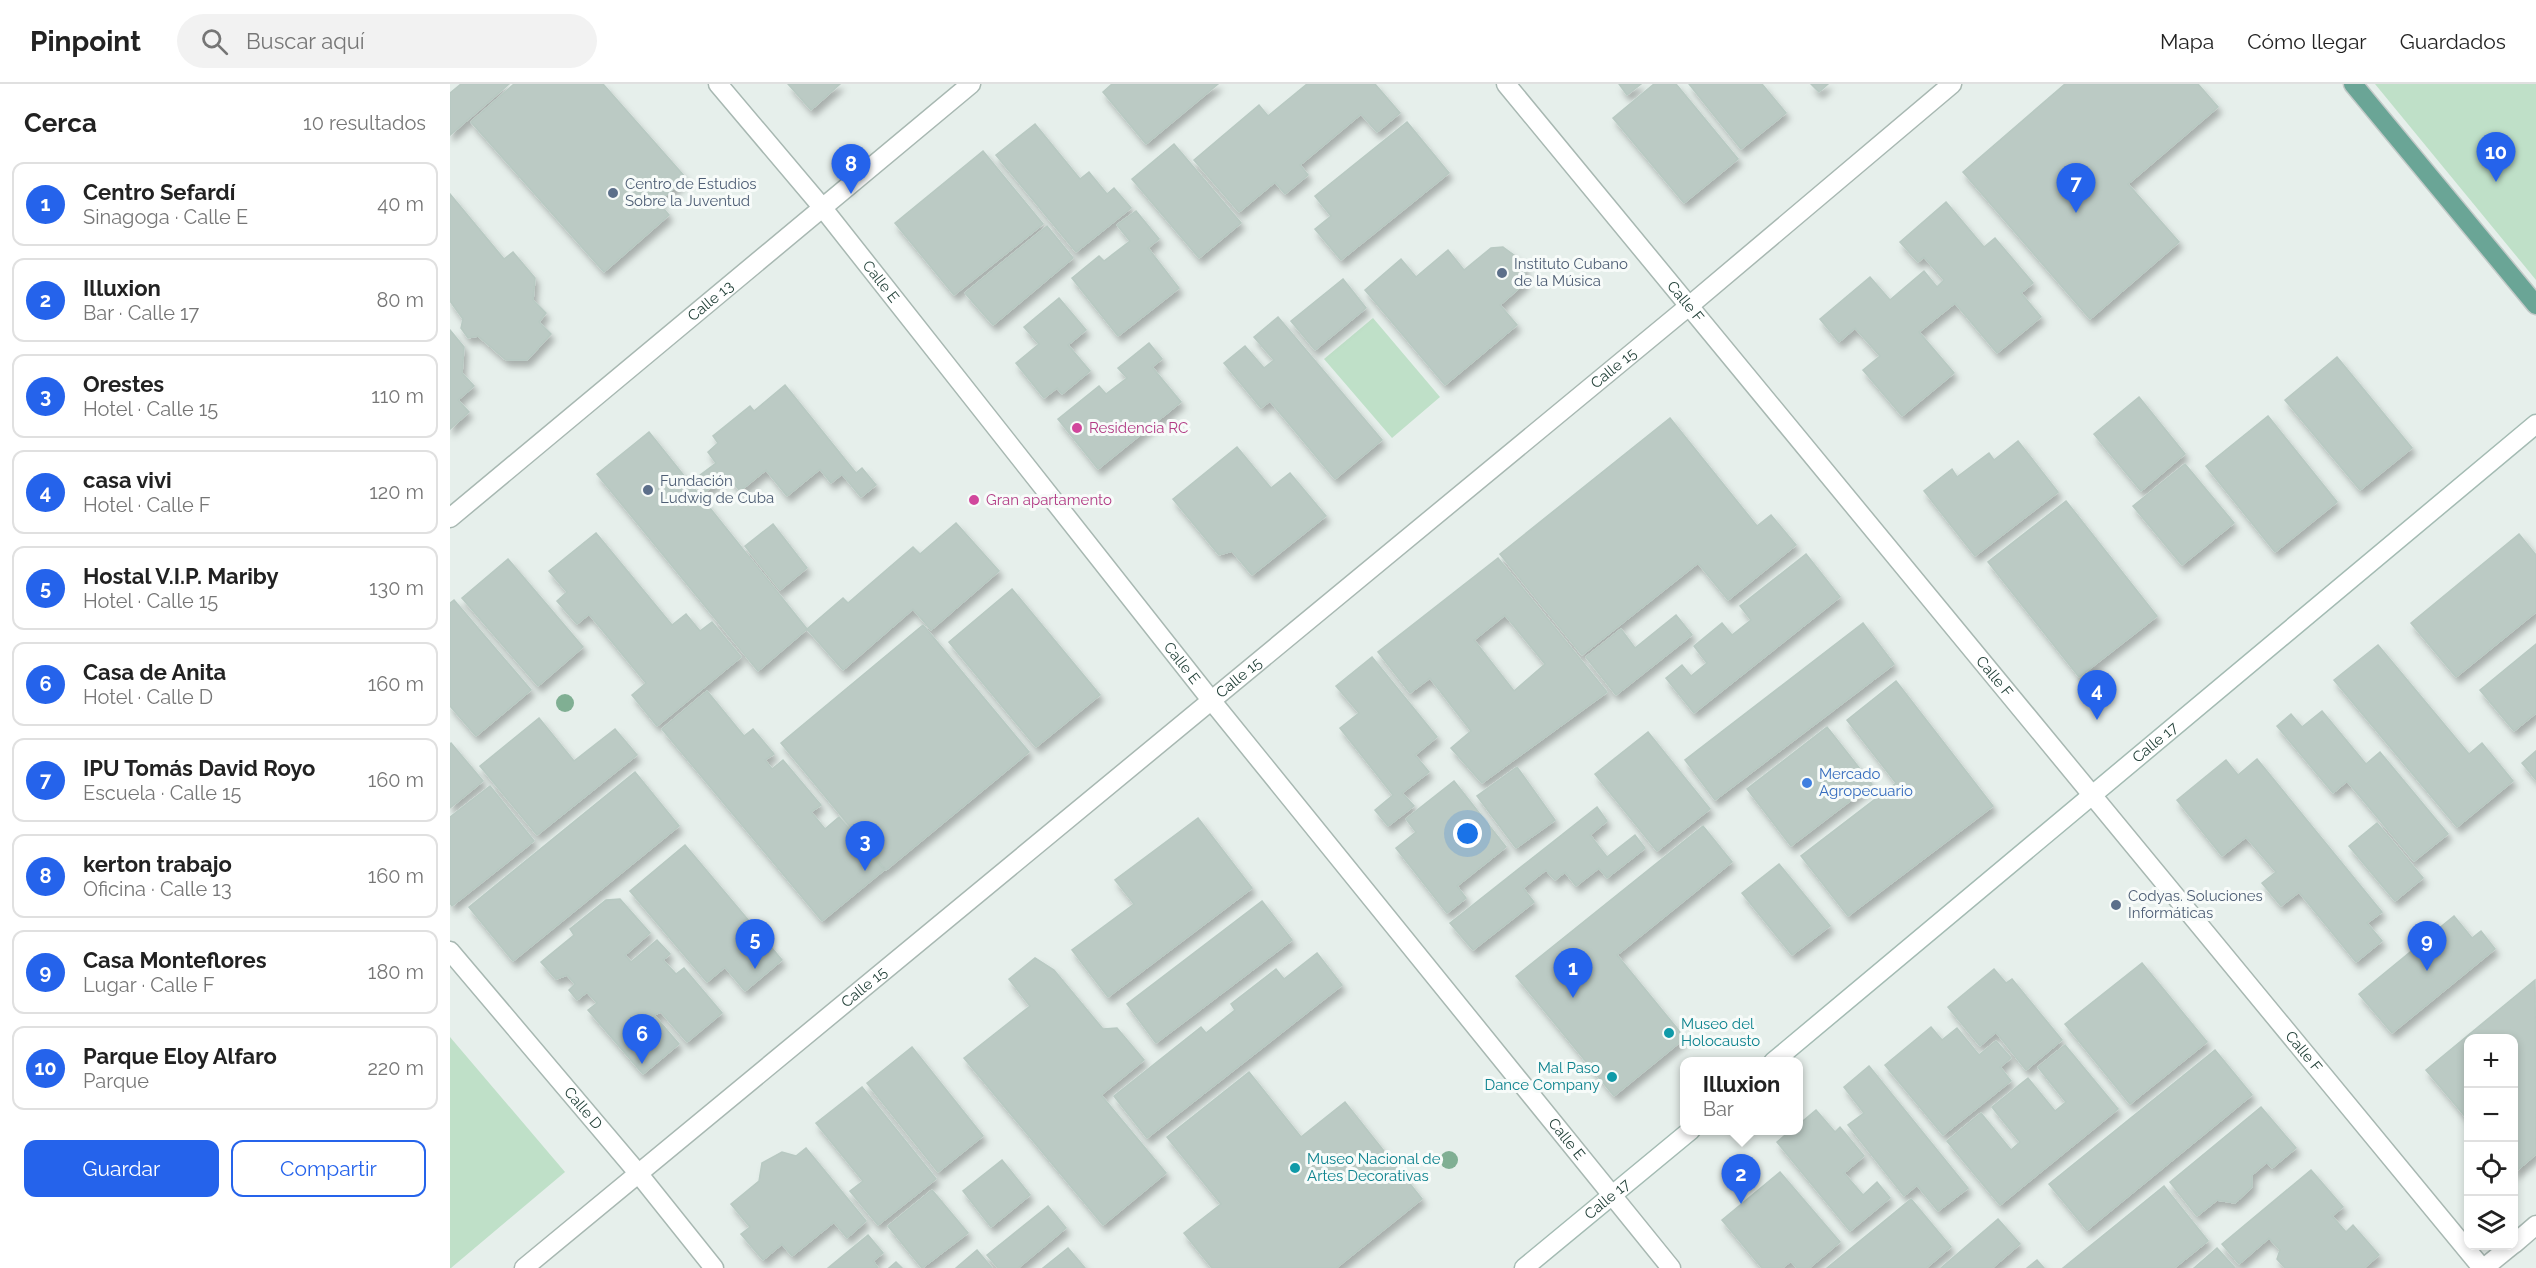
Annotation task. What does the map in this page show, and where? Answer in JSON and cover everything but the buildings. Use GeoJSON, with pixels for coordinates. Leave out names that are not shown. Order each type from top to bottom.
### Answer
{"type":"FeatureCollection","features":[{"type":"Feature","properties":{"kind":"main road"},"geometry":{"type":"LineString","coordinates":[[2353,84],[2536,305]]}},
{"type":"Feature","properties":{"kind":"street","name":"Calle E"},"geometry":{"type":"LineString","coordinates":[[718,84],[822,207],[1211,700],[1671,1268]]}},
{"type":"Feature","properties":{"kind":"street","name":"Calle 13"},"geometry":{"type":"LineString","coordinates":[[450,518],[971,84]]}},
{"type":"Feature","properties":{"kind":"street","name":"Calle F"},"geometry":{"type":"LineString","coordinates":[[1506,84],[2483,1268]]}},
{"type":"Feature","properties":{"kind":"street","name":"Calle 15"},"geometry":{"type":"LineString","coordinates":[[524,1268],[1689,306],[1952,84]]}},
{"type":"Feature","properties":{"kind":"street","name":"Calle 17"},"geometry":{"type":"LineString","coordinates":[[1779,1057],[2536,424]]}},
{"type":"Feature","properties":{"kind":"street","name":"Calle D"},"geometry":{"type":"LineString","coordinates":[[450,951],[638,1173],[714,1268]]}},
{"type":"Feature","properties":{"kind":"street","name":"Calle 17"},"geometry":{"type":"LineString","coordinates":[[1524,1268],[1686,1135]]}},
{"type":"Feature","properties":{"kind":"street"},"geometry":{"type":"LineString","coordinates":[[2518,1240],[2536,1225]]}},
{"type":"Feature","properties":{"kind":"street"},"geometry":{"type":"LineString","coordinates":[[2483,1268],[2506,1250]]}},
{"type":"Feature","properties":{"kind":"green space"},"geometry":{"type":"Polygon","coordinates":[[[2375,84],[2536,84],[2536,280],[2375,84]]]}},
{"type":"Feature","properties":{"kind":"green space"},"geometry":{"type":"Polygon","coordinates":[[[1373,318],[1440,397],[1392,438],[1324,359],[1373,318]]]}},
{"type":"Feature","properties":{"kind":"green space"},"geometry":{"type":"Polygon","coordinates":[[[450,1037],[565,1172],[451,1268],[450,1268],[450,1037]]]}},
{"type":"Feature","properties":{"kind":"place","name":"Parque Eloy Alfaro"},"geometry":{"type":"Point","coordinates":[2496,182]}},
{"type":"Feature","properties":{"kind":"place","name":"Centro de Estudios Sobre la Juventud"},"geometry":{"type":"Point","coordinates":[613,193]}},
{"type":"Feature","properties":{"kind":"place","name":"kerton trabajo"},"geometry":{"type":"Point","coordinates":[851,194]}},
{"type":"Feature","properties":{"kind":"place","name":"IPU Tomás David Royo"},"geometry":{"type":"Point","coordinates":[2076,213]}},
{"type":"Feature","properties":{"kind":"place","name":"Instituto Cubano de la Música"},"geometry":{"type":"Point","coordinates":[1502,273]}},
{"type":"Feature","properties":{"kind":"place","name":"Residencia RC"},"geometry":{"type":"Point","coordinates":[1077,428]}},
{"type":"Feature","properties":{"kind":"place","name":"Fundación Ludwig de Cuba"},"geometry":{"type":"Point","coordinates":[648,490]}},
{"type":"Feature","properties":{"kind":"place","name":"Gran apartamento"},"geometry":{"type":"Point","coordinates":[974,500]}},
{"type":"Feature","properties":{"kind":"place","name":"casa vivi"},"geometry":{"type":"Point","coordinates":[2097,720]}},
{"type":"Feature","properties":{"kind":"place","name":"Mercado Agropecuario"},"geometry":{"type":"Point","coordinates":[1807,783]}},
{"type":"Feature","properties":{"kind":"place","name":"Orestes"},"geometry":{"type":"Point","coordinates":[865,871]}},
{"type":"Feature","properties":{"kind":"place","name":"Codyas. Soluciones Informáticas"},"geometry":{"type":"Point","coordinates":[2116,905]}},
{"type":"Feature","properties":{"kind":"place","name":"Hostal V.I.P. Mariby"},"geometry":{"type":"Point","coordinates":[755,969]}},
{"type":"Feature","properties":{"kind":"place","name":"Casa Monteflores"},"geometry":{"type":"Point","coordinates":[2427,971]}},
{"type":"Feature","properties":{"kind":"place","name":"Centro Sefardí"},"geometry":{"type":"Point","coordinates":[1573,998]}},
{"type":"Feature","properties":{"kind":"place","name":"Museo del Holocausto"},"geometry":{"type":"Point","coordinates":[1669,1033]}},
{"type":"Feature","properties":{"kind":"place","name":"Casa de Anita"},"geometry":{"type":"Point","coordinates":[642,1064]}},
{"type":"Feature","properties":{"kind":"place","name":"Mal Paso Dance Company"},"geometry":{"type":"Point","coordinates":[1612,1077]}},
{"type":"Feature","properties":{"kind":"place","name":"Museo Nacional de Artes Decorativas"},"geometry":{"type":"Point","coordinates":[1295,1168]}},
{"type":"Feature","properties":{"kind":"place","name":"Illuxion"},"geometry":{"type":"Point","coordinates":[1741,1204]}}]}
